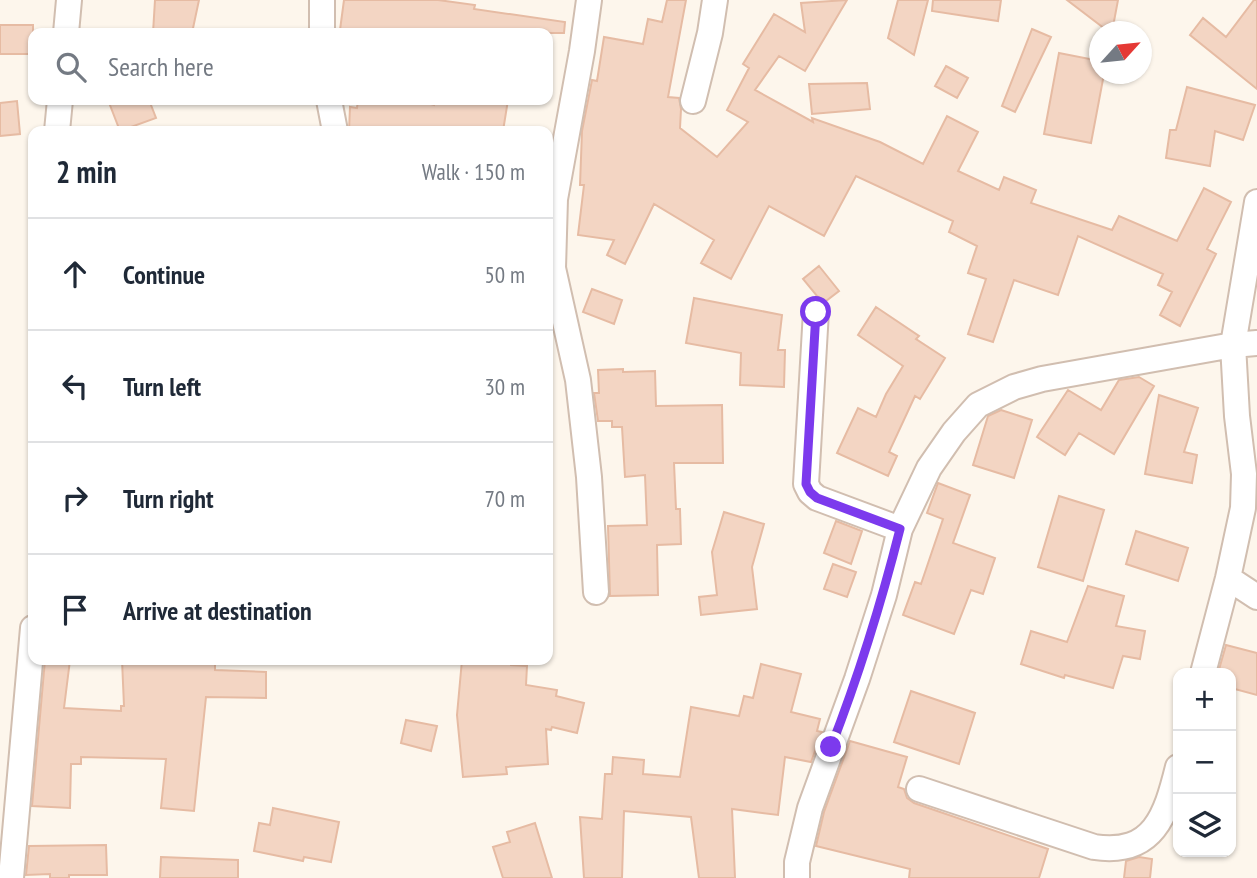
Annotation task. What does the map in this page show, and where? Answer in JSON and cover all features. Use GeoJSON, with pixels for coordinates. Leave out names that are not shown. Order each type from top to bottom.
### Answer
{"type":"FeatureCollection","features":[{"type":"Feature","properties":{"kind":"street"},"geometry":{"type":"LineString","coordinates":[[66,28],[69,0]]}},
{"type":"Feature","properties":{"kind":"street"},"geometry":{"type":"LineString","coordinates":[[322,0],[322,28]]}},
{"type":"Feature","properties":{"kind":"street"},"geometry":{"type":"LineString","coordinates":[[589,0],[555,199],[554,268],[578,380],[589,477],[596,592]]}},
{"type":"Feature","properties":{"kind":"street"},"geometry":{"type":"LineString","coordinates":[[693,101],[710,33],[715,0]]}},
{"type":"Feature","properties":{"kind":"street"},"geometry":{"type":"LineString","coordinates":[[57,126],[60,105]]}},
{"type":"Feature","properties":{"kind":"street"},"geometry":{"type":"LineString","coordinates":[[330,105],[334,126]]}},
{"type":"Feature","properties":{"kind":"street"},"geometry":{"type":"LineString","coordinates":[[1204,668],[1243,508],[1244,474],[1237,416],[1257,202]]}},
{"type":"Feature","properties":{"kind":"street"},"geometry":{"type":"LineString","coordinates":[[816,312],[806,484],[817,498],[900,529]]}},
{"type":"Feature","properties":{"kind":"street"},"geometry":{"type":"LineString","coordinates":[[797,878],[797,862],[810,808],[857,679],[884,595],[900,529],[929,468],[954,432],[978,405],[1014,387],[1042,379],[1245,344]]}},
{"type":"Feature","properties":{"kind":"street"},"geometry":{"type":"LineString","coordinates":[[1228,578],[1257,597]]}},
{"type":"Feature","properties":{"kind":"street"},"geometry":{"type":"LineString","coordinates":[[11,878],[30,665]]}},
{"type":"Feature","properties":{"kind":"street"},"geometry":{"type":"LineString","coordinates":[[919,789],[1094,847],[1122,849],[1143,839],[1161,819],[1173,787]]}},
{"type":"Feature","properties":{"kind":"building"},"geometry":{"type":"Polygon","coordinates":[[[155,0],[199,0],[193,28],[153,28],[155,0]]]}},
{"type":"Feature","properties":{"kind":"building"},"geometry":{"type":"Polygon","coordinates":[[[344,0],[438,0],[475,5],[474,9],[565,22],[564,33],[553,33],[553,28],[340,28],[344,0]]]}},
{"type":"Feature","properties":{"kind":"building"},"geometry":{"type":"Polygon","coordinates":[[[667,0],[686,0],[668,97],[679,98],[680,128],[717,157],[748,122],[727,110],[749,68],[743,64],[774,14],[805,32],[801,3],[847,0],[805,71],[779,56],[755,90],[813,122],[812,118],[880,142],[923,164],[947,116],[978,132],[958,171],[999,190],[1004,177],[1036,190],[1031,203],[1112,230],[1119,216],[1177,241],[1204,188],[1231,202],[1207,249],[1216,254],[1180,326],[1160,315],[1172,292],[1158,285],[1163,274],[1078,236],[1058,295],[1014,280],[993,342],[968,334],[986,279],[968,273],[977,246],[949,232],[953,221],[856,176],[824,236],[769,206],[731,279],[701,263],[714,240],[654,204],[625,264],[607,255],[614,240],[578,235],[584,185],[580,185],[582,131],[592,80],[597,81],[604,37],[643,44],[648,19],[662,22],[667,0]]]}},
{"type":"Feature","properties":{"kind":"building"},"geometry":{"type":"Polygon","coordinates":[[[898,0],[928,0],[914,55],[888,38],[898,0]]]}},
{"type":"Feature","properties":{"kind":"building"},"geometry":{"type":"Polygon","coordinates":[[[933,0],[1001,0],[998,21],[932,11],[933,0]]]}},
{"type":"Feature","properties":{"kind":"building"},"geometry":{"type":"Polygon","coordinates":[[[1067,0],[1118,0],[1114,21],[1095,21],[1067,0]]]}},
{"type":"Feature","properties":{"kind":"building"},"geometry":{"type":"Polygon","coordinates":[[[1254,0],[1257,0],[1257,89],[1190,35],[1203,18],[1226,37],[1254,0]]]}},
{"type":"Feature","properties":{"kind":"building"},"geometry":{"type":"Polygon","coordinates":[[[0,25],[33,25],[33,28],[28,28],[28,54],[0,54],[0,25]]]}},
{"type":"Feature","properties":{"kind":"building"},"geometry":{"type":"Polygon","coordinates":[[[1032,29],[1051,37],[1015,112],[1002,106],[1032,29]]]}},
{"type":"Feature","properties":{"kind":"building"},"geometry":{"type":"Polygon","coordinates":[[[1059,53],[1089,59],[1089,84],[1102,84],[1091,143],[1044,134],[1059,53]]]}},
{"type":"Feature","properties":{"kind":"building"},"geometry":{"type":"Polygon","coordinates":[[[946,66],[968,78],[957,98],[935,86],[946,66]]]}},
{"type":"Feature","properties":{"kind":"building"},"geometry":{"type":"Polygon","coordinates":[[[867,83],[870,109],[812,114],[809,84],[867,83]]]}},
{"type":"Feature","properties":{"kind":"building"},"geometry":{"type":"Polygon","coordinates":[[[1187,87],[1255,105],[1243,140],[1215,131],[1210,166],[1166,158],[1170,130],[1176,130],[1187,87]]]}},
{"type":"Feature","properties":{"kind":"building"},"geometry":{"type":"Polygon","coordinates":[[[17,101],[20,134],[0,136],[0,103],[17,101]]]}},
{"type":"Feature","properties":{"kind":"building"},"geometry":{"type":"Polygon","coordinates":[[[110,105],[151,105],[156,118],[134,126],[118,126],[110,105]]]}},
{"type":"Feature","properties":{"kind":"building"},"geometry":{"type":"Polygon","coordinates":[[[357,105],[507,105],[504,126],[349,126],[350,107],[357,108],[357,105]]]}},
{"type":"Feature","properties":{"kind":"building"},"geometry":{"type":"Polygon","coordinates":[[[819,266],[839,291],[826,301],[817,296],[803,279],[819,266]]]}},
{"type":"Feature","properties":{"kind":"building"},"geometry":{"type":"Polygon","coordinates":[[[592,289],[622,300],[614,324],[583,312],[592,289]]]}},
{"type":"Feature","properties":{"kind":"building"},"geometry":{"type":"Polygon","coordinates":[[[694,298],[782,315],[778,350],[785,350],[784,387],[740,385],[741,353],[686,343],[694,298]]]}},
{"type":"Feature","properties":{"kind":"building"},"geometry":{"type":"Polygon","coordinates":[[[876,307],[919,336],[916,339],[945,358],[920,399],[915,396],[889,452],[897,456],[888,476],[837,453],[858,408],[876,417],[903,366],[858,335],[876,307]]]}},
{"type":"Feature","properties":{"kind":"building"},"geometry":{"type":"Polygon","coordinates":[[[623,369],[623,372],[655,371],[656,406],[722,405],[723,463],[674,463],[681,544],[657,545],[658,595],[610,596],[608,526],[647,525],[645,475],[625,477],[622,427],[612,427],[612,421],[598,421],[594,393],[599,393],[598,370],[623,369]]]}},
{"type":"Feature","properties":{"kind":"building"},"geometry":{"type":"Polygon","coordinates":[[[1139,377],[1154,386],[1114,454],[1079,433],[1065,455],[1037,437],[1068,390],[1101,410],[1119,380],[1139,377]]]}},
{"type":"Feature","properties":{"kind":"building"},"geometry":{"type":"Polygon","coordinates":[[[1159,395],[1198,408],[1184,452],[1197,455],[1192,483],[1145,474],[1159,395]]]}},
{"type":"Feature","properties":{"kind":"building"},"geometry":{"type":"Polygon","coordinates":[[[1001,410],[1032,420],[1014,478],[973,465],[988,416],[1001,410]]]}},
{"type":"Feature","properties":{"kind":"building"},"geometry":{"type":"Polygon","coordinates":[[[938,483],[970,495],[953,543],[995,558],[983,594],[971,590],[954,634],[903,615],[915,582],[921,584],[943,519],[927,513],[938,483]]]}},
{"type":"Feature","properties":{"kind":"building"},"geometry":{"type":"Polygon","coordinates":[[[1059,496],[1104,510],[1083,581],[1038,567],[1059,496]]]}},
{"type":"Feature","properties":{"kind":"building"},"geometry":{"type":"Polygon","coordinates":[[[724,512],[764,524],[752,567],[757,609],[701,615],[699,597],[717,595],[712,552],[724,512]]]}},
{"type":"Feature","properties":{"kind":"building"},"geometry":{"type":"Polygon","coordinates":[[[836,521],[862,531],[851,564],[824,553],[836,521]]]}},
{"type":"Feature","properties":{"kind":"building"},"geometry":{"type":"Polygon","coordinates":[[[1136,531],[1188,548],[1178,581],[1126,564],[1136,531]]]}},
{"type":"Feature","properties":{"kind":"building"},"geometry":{"type":"Polygon","coordinates":[[[833,564],[856,572],[847,597],[824,589],[833,564]]]}},
{"type":"Feature","properties":{"kind":"building"},"geometry":{"type":"Polygon","coordinates":[[[1088,586],[1124,596],[1116,626],[1145,631],[1140,659],[1123,656],[1113,688],[1065,675],[1064,678],[1021,664],[1031,631],[1067,642],[1088,586]]]}},
{"type":"Feature","properties":{"kind":"building"},"geometry":{"type":"Polygon","coordinates":[[[1226,645],[1257,653],[1257,695],[1236,689],[1236,668],[1219,668],[1226,645]]]}},
{"type":"Feature","properties":{"kind":"building"},"geometry":{"type":"Polygon","coordinates":[[[761,664],[801,674],[791,712],[820,719],[817,731],[822,732],[811,762],[785,757],[778,815],[732,809],[735,878],[699,878],[691,817],[624,811],[622,878],[584,878],[580,817],[602,819],[605,774],[612,774],[613,757],[644,760],[643,774],[680,777],[691,707],[739,716],[744,696],[753,698],[761,664]]]}},
{"type":"Feature","properties":{"kind":"building"},"geometry":{"type":"Polygon","coordinates":[[[45,665],[69,665],[64,708],[121,711],[121,706],[124,706],[122,665],[215,665],[215,670],[266,672],[266,698],[206,697],[194,811],[161,808],[166,759],[81,757],[81,764],[71,764],[70,808],[32,806],[45,665]]]}},
{"type":"Feature","properties":{"kind":"building"},"geometry":{"type":"Polygon","coordinates":[[[462,665],[527,666],[526,685],[557,690],[556,696],[584,703],[577,733],[552,727],[551,730],[546,729],[548,764],[506,767],[507,774],[463,777],[457,715],[462,665]]]}},
{"type":"Feature","properties":{"kind":"building"},"geometry":{"type":"Polygon","coordinates":[[[911,691],[975,713],[959,764],[894,742],[911,691]]]}},
{"type":"Feature","properties":{"kind":"building"},"geometry":{"type":"Polygon","coordinates":[[[406,720],[437,726],[431,751],[401,743],[406,720]]]}},
{"type":"Feature","properties":{"kind":"building"},"geometry":{"type":"Polygon","coordinates":[[[850,741],[907,757],[898,787],[904,789],[907,798],[914,803],[1048,849],[1039,878],[909,878],[910,869],[816,846],[824,812],[850,741]]]}},
{"type":"Feature","properties":{"kind":"building"},"geometry":{"type":"Polygon","coordinates":[[[273,808],[339,822],[331,862],[304,857],[303,861],[254,851],[259,823],[270,825],[273,808]]]}},
{"type":"Feature","properties":{"kind":"building"},"geometry":{"type":"Polygon","coordinates":[[[535,823],[552,878],[503,878],[493,847],[510,842],[507,832],[535,823]]]}},
{"type":"Feature","properties":{"kind":"building"},"geometry":{"type":"Polygon","coordinates":[[[106,845],[107,875],[50,878],[50,874],[26,875],[29,846],[106,845]]]}},
{"type":"Feature","properties":{"kind":"building"},"geometry":{"type":"Polygon","coordinates":[[[161,857],[238,860],[238,878],[160,878],[161,857]]]}},
{"type":"Feature","properties":{"kind":"building"},"geometry":{"type":"Polygon","coordinates":[[[1139,857],[1152,859],[1150,878],[1124,878],[1126,861],[1139,857]]]}},
{"type":"Feature","properties":{"kind":"route"},"geometry":{"type":"LineString","coordinates":[[816,312],[806,484],[817,498],[900,529],[884,595],[857,679],[831,747]]}}]}
